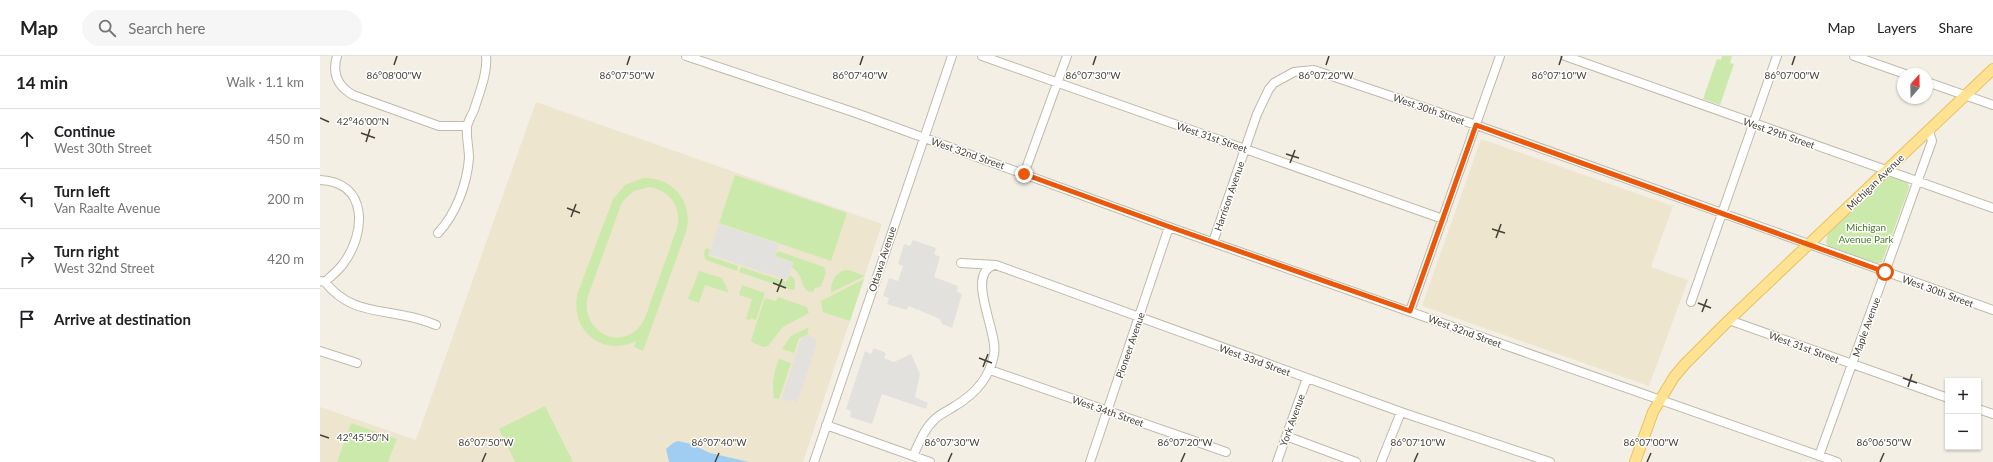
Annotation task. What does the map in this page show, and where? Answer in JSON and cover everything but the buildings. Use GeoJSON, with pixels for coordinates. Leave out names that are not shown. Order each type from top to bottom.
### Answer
{"type":"FeatureCollection","features":[{"type":"Feature","properties":{"kind":"main road","name":"Michigan Avenue"},"geometry":{"type":"LineString","coordinates":[[1635,462],[1645,433],[1660,400],[1685,364],[1729,320],[1810,245],[1886,170],[1993,69]]}},
{"type":"Feature","properties":{"kind":"street"},"geometry":{"type":"LineString","coordinates":[[337,56],[334,69],[337,80],[345,91],[439,126],[467,126]]}},
{"type":"Feature","properties":{"kind":"street"},"geometry":{"type":"LineString","coordinates":[[438,233],[448,222],[454,212],[467,170],[469,157],[467,126],[474,110],[485,70],[486,56]]}},
{"type":"Feature","properties":{"kind":"street","name":"West 32nd Street"},"geometry":{"type":"LineString","coordinates":[[686,56],[923,138],[1170,227],[1837,462]]}},
{"type":"Feature","properties":{"kind":"street","name":"Ottawa Avenue"},"geometry":{"type":"LineString","coordinates":[[814,462],[952,56]]}},
{"type":"Feature","properties":{"kind":"street","name":"West 31st Street"},"geometry":{"type":"LineString","coordinates":[[982,56],[1443,219]]}},
{"type":"Feature","properties":{"kind":"street"},"geometry":{"type":"LineString","coordinates":[[1024,174],[1067,56]]}},
{"type":"Feature","properties":{"kind":"street"},"geometry":{"type":"LineString","coordinates":[[1410,311],[1500,56]]}},
{"type":"Feature","properties":{"kind":"street","name":"West 29th Street"},"geometry":{"type":"LineString","coordinates":[[1565,56],[1993,208]]}},
{"type":"Feature","properties":{"kind":"street"},"geometry":{"type":"LineString","coordinates":[[1691,302],[1752,123],[1777,56]]}},
{"type":"Feature","properties":{"kind":"street"},"geometry":{"type":"LineString","coordinates":[[1854,56],[1897,71]]}},
{"type":"Feature","properties":{"kind":"street","name":"West 30th Street"},"geometry":{"type":"LineString","coordinates":[[1294,72],[1314,70],[1476,125],[1993,310]]}},
{"type":"Feature","properties":{"kind":"street","name":"Harrison Avenue"},"geometry":{"type":"LineString","coordinates":[[1213,242],[1257,114],[1270,89],[1279,79],[1294,72]]}},
{"type":"Feature","properties":{"kind":"street"},"geometry":{"type":"LineString","coordinates":[[1933,84],[1993,105]]}},
{"type":"Feature","properties":{"kind":"street","name":"Maple Avenue"},"geometry":{"type":"LineString","coordinates":[[1819,456],[1932,141],[1929,131]]}},
{"type":"Feature","properties":{"kind":"street"},"geometry":{"type":"LineString","coordinates":[[320,180],[342,184],[357,202],[360,222],[351,249],[343,264],[323,282],[332,291],[360,308],[406,316],[436,325]]}},
{"type":"Feature","properties":{"kind":"street","name":"Pioneer Avenue"},"geometry":{"type":"LineString","coordinates":[[1090,462],[1170,227]]}},
{"type":"Feature","properties":{"kind":"street","name":"West 33rd Street"},"geometry":{"type":"LineString","coordinates":[[961,263],[996,265],[1401,412],[1550,462]]}},
{"type":"Feature","properties":{"kind":"street"},"geometry":{"type":"LineString","coordinates":[[914,456],[922,435],[935,419],[973,393],[990,370],[996,346],[992,326],[982,293],[982,281],[985,272],[990,266],[996,265]]}},
{"type":"Feature","properties":{"kind":"street","name":"West 31st Street"},"geometry":{"type":"LineString","coordinates":[[1729,320],[1945,397]]}},
{"type":"Feature","properties":{"kind":"street"},"geometry":{"type":"LineString","coordinates":[[320,351],[357,364]]}},
{"type":"Feature","properties":{"kind":"street","name":"West 34th Street"},"geometry":{"type":"LineString","coordinates":[[990,370],[1226,452]]}},
{"type":"Feature","properties":{"kind":"street","name":"York Avenue"},"geometry":{"type":"LineString","coordinates":[[1277,462],[1307,378]]}},
{"type":"Feature","properties":{"kind":"street"},"geometry":{"type":"LineString","coordinates":[[1981,410],[1993,414]]}},
{"type":"Feature","properties":{"kind":"street"},"geometry":{"type":"LineString","coordinates":[[1381,462],[1401,412]]}},
{"type":"Feature","properties":{"kind":"street"},"geometry":{"type":"LineString","coordinates":[[826,425],[930,462]]}},
{"type":"Feature","properties":{"kind":"street"},"geometry":{"type":"LineString","coordinates":[[1286,436],[1356,462]]}},
{"type":"Feature","properties":{"kind":"shaded area"},"geometry":{"type":"Polygon","coordinates":[[[536,102],[882,224],[803,462],[320,462],[320,407],[416,440],[536,102]]]}},
{"type":"Feature","properties":{"kind":"shaded area"},"geometry":{"type":"Polygon","coordinates":[[[1481,139],[1673,206],[1651,267],[1688,280],[1649,386],[1422,306],[1481,139]]]}},
{"type":"Feature","properties":{"kind":"shaded area"},"geometry":{"type":"Polygon","coordinates":[[[719,224],[779,244],[775,256],[793,262],[787,280],[709,254],[719,224]]]}},
{"type":"Feature","properties":{"kind":"shaded area"},"geometry":{"type":"Polygon","coordinates":[[[913,240],[936,248],[934,254],[940,257],[934,277],[958,286],[957,292],[962,294],[952,328],[942,324],[940,319],[909,306],[906,310],[887,304],[889,298],[883,296],[889,278],[898,281],[903,266],[898,264],[904,244],[910,246],[913,240]]]}},
{"type":"Feature","properties":{"kind":"shaded area"},"geometry":{"type":"Polygon","coordinates":[[[807,335],[814,338],[817,343],[797,403],[794,400],[781,401],[801,338],[807,335]]]}},
{"type":"Feature","properties":{"kind":"shaded area"},"geometry":{"type":"Polygon","coordinates":[[[874,348],[886,353],[884,358],[894,362],[911,354],[920,374],[915,397],[928,403],[926,409],[882,394],[872,424],[850,417],[851,411],[846,409],[865,351],[871,354],[874,348]]]}},
{"type":"Feature","properties":{"kind":"green space"},"geometry":{"type":"Polygon","coordinates":[[[1722,56],[1732,56],[1730,63],[1734,64],[1720,105],[1703,99],[1717,59],[1721,60],[1722,56]]]}},
{"type":"Feature","properties":{"kind":"green space"},"geometry":{"type":"Polygon","coordinates":[[[735,175],[847,213],[831,261],[719,223],[735,175]]]}},
{"type":"Feature","properties":{"kind":"green space","name":"Michigan Avenue Park"},"geometry":{"type":"Polygon","coordinates":[[[1894,176],[1907,181],[1909,188],[1882,262],[1876,264],[1829,247],[1826,242],[1828,234],[1886,178],[1894,176]]]}},
{"type":"Feature","properties":{"kind":"green space"},"geometry":{"type":"Polygon","coordinates":[[[643,178],[664,182],[679,194],[687,211],[688,221],[686,232],[643,351],[634,347],[636,341],[623,345],[611,346],[600,343],[590,337],[578,318],[576,305],[578,292],[613,199],[625,185],[643,178]],[[650,187],[634,191],[622,202],[588,296],[587,308],[589,318],[595,327],[602,333],[612,337],[621,337],[631,334],[640,326],[648,311],[677,228],[678,214],[676,207],[669,196],[650,187]]]}},
{"type":"Feature","properties":{"kind":"green space"},"geometry":{"type":"Polygon","coordinates":[[[708,248],[710,250],[708,256],[738,266],[737,271],[706,260],[704,255],[705,249],[708,248]]]}},
{"type":"Feature","properties":{"kind":"green space"},"geometry":{"type":"Polygon","coordinates":[[[778,251],[824,267],[826,273],[821,286],[815,288],[813,292],[806,289],[799,274],[792,268],[793,262],[775,256],[778,251]]]}},
{"type":"Feature","properties":{"kind":"green space"},"geometry":{"type":"Polygon","coordinates":[[[741,267],[786,282],[790,275],[795,280],[795,289],[792,290],[739,272],[741,267]]]}},
{"type":"Feature","properties":{"kind":"green space"},"geometry":{"type":"Polygon","coordinates":[[[849,270],[865,276],[832,292],[832,283],[836,276],[841,271],[849,270]]]}},
{"type":"Feature","properties":{"kind":"green space"},"geometry":{"type":"Polygon","coordinates":[[[699,271],[722,278],[729,293],[705,285],[699,303],[688,299],[699,271]]]}},
{"type":"Feature","properties":{"kind":"green space"},"geometry":{"type":"Polygon","coordinates":[[[864,279],[850,321],[823,312],[821,301],[864,279]]]}},
{"type":"Feature","properties":{"kind":"green space"},"geometry":{"type":"Polygon","coordinates":[[[742,285],[765,293],[756,320],[751,318],[750,320],[746,319],[752,299],[739,295],[742,285]]]}},
{"type":"Feature","properties":{"kind":"green space"},"geometry":{"type":"Polygon","coordinates":[[[778,297],[807,307],[809,313],[783,327],[768,346],[764,347],[753,343],[751,340],[765,298],[776,301],[778,297]]]}},
{"type":"Feature","properties":{"kind":"green space"},"geometry":{"type":"Polygon","coordinates":[[[809,327],[807,335],[799,338],[794,353],[782,349],[791,336],[809,327]]]}},
{"type":"Feature","properties":{"kind":"green space"},"geometry":{"type":"Polygon","coordinates":[[[779,359],[791,363],[779,399],[774,398],[773,383],[774,373],[779,359]]]}},
{"type":"Feature","properties":{"kind":"green space"},"geometry":{"type":"Polygon","coordinates":[[[545,406],[573,462],[515,462],[499,429],[545,406]]]}},
{"type":"Feature","properties":{"kind":"green space"},"geometry":{"type":"Polygon","coordinates":[[[351,423],[397,439],[388,462],[337,462],[351,423]]]}},
{"type":"Feature","properties":{"kind":"water"},"geometry":{"type":"Polygon","coordinates":[[[678,441],[691,444],[710,453],[749,462],[669,462],[666,449],[678,441]]]}},
{"type":"Feature","properties":{"kind":"route"},"geometry":{"type":"LineString","coordinates":[[1024,174],[1410,311],[1476,125],[1885,272]]}}]}
